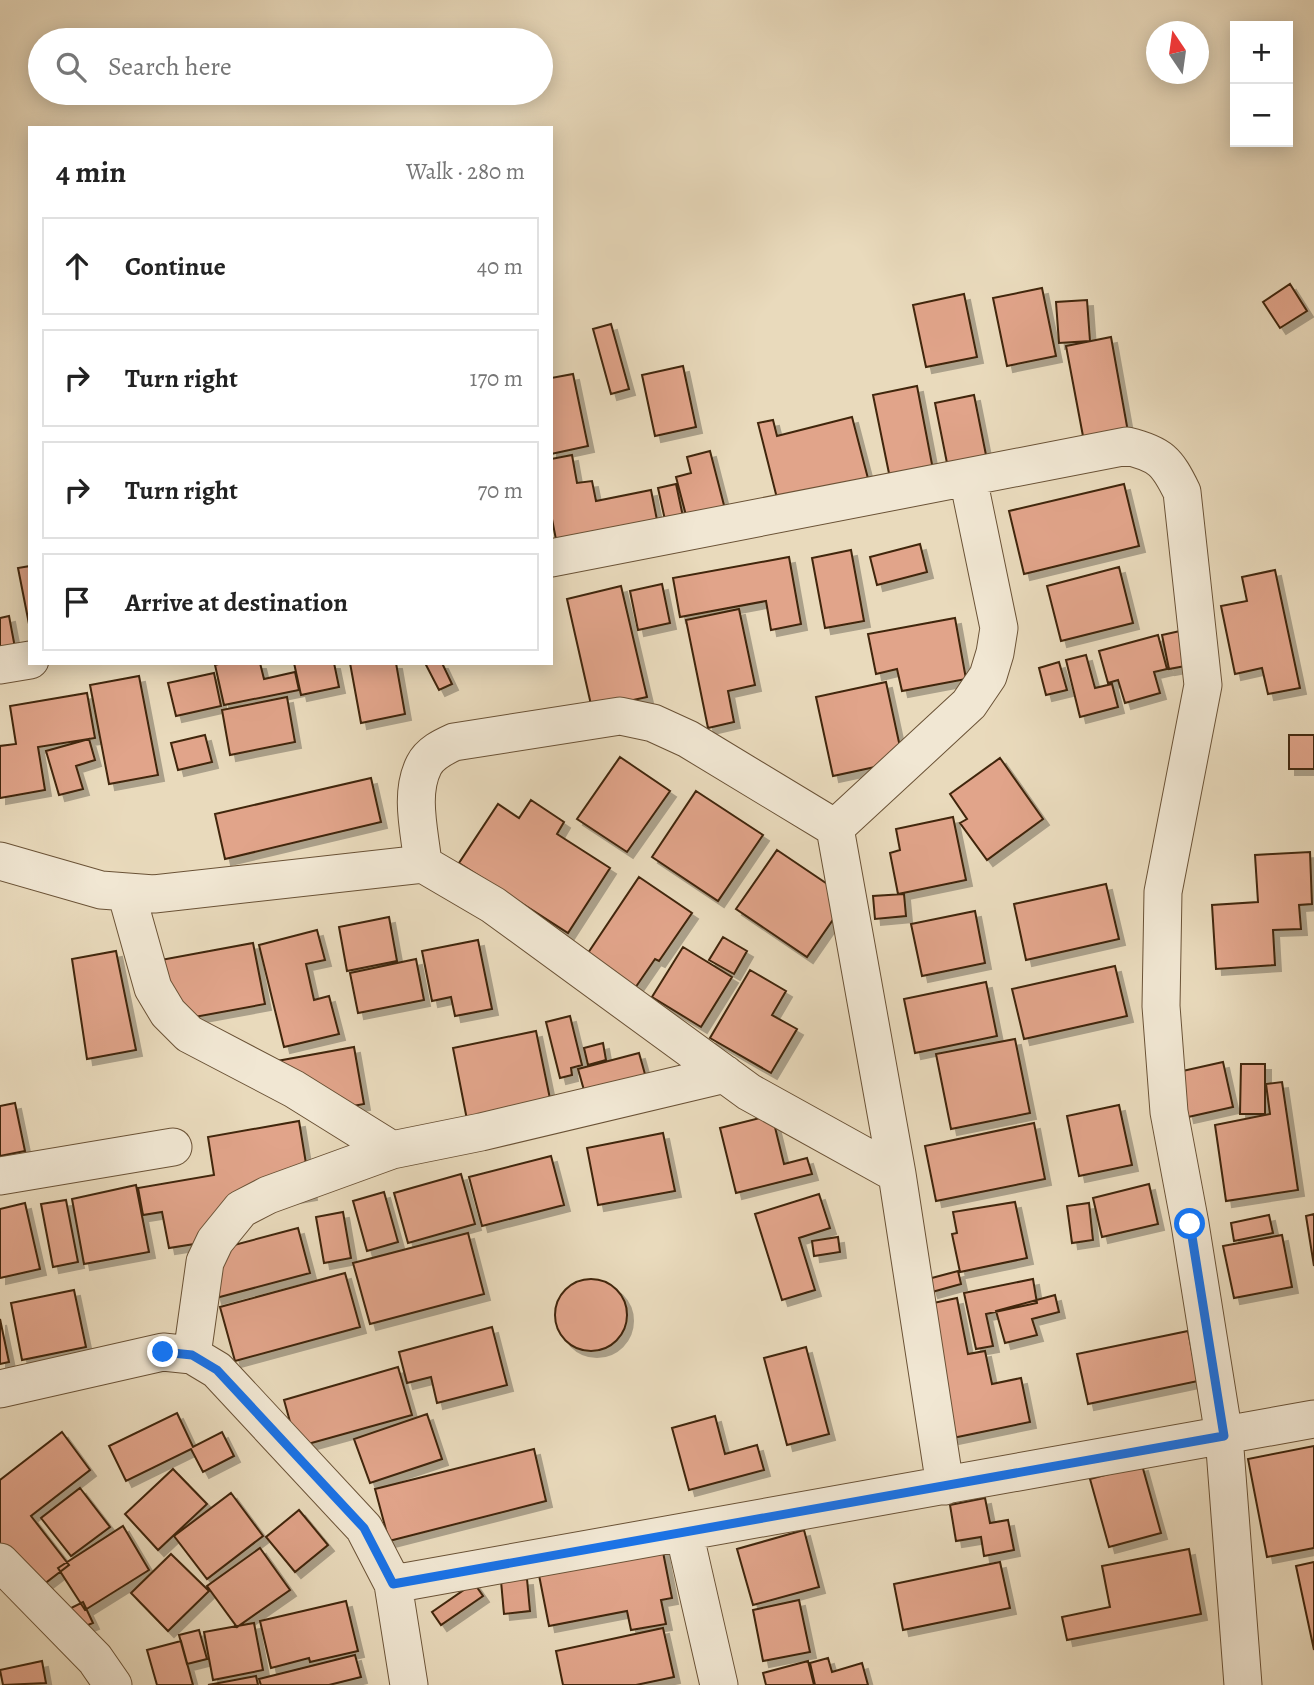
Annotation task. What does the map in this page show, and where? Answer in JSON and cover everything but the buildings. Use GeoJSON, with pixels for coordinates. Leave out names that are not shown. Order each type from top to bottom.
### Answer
{"type":"FeatureCollection","features":[{"type":"Feature","properties":{"kind":"street"},"geometry":{"type":"LineString","coordinates":[[553,558],[1127,446],[1152,452],[1169,467],[1182,492],[1203,685],[1163,892],[1161,1006],[1169,1112],[1224,1436],[1243,1685]]}},
{"type":"Feature","properties":{"kind":"street"},"geometry":{"type":"LineString","coordinates":[[835,828],[969,704],[988,676],[999,628],[968,478]]}},
{"type":"Feature","properties":{"kind":"street"},"geometry":{"type":"LineString","coordinates":[[0,665],[28,660]]}},
{"type":"Feature","properties":{"kind":"street"},"geometry":{"type":"LineString","coordinates":[[423,863],[416,793],[424,764],[437,750],[454,742],[620,716],[653,723],[688,739],[835,828],[897,1174],[945,1486]]}},
{"type":"Feature","properties":{"kind":"street"},"geometry":{"type":"LineString","coordinates":[[0,861],[101,890],[154,894],[423,863],[493,905],[749,1092],[897,1174]]}},
{"type":"Feature","properties":{"kind":"street"},"geometry":{"type":"LineString","coordinates":[[125,892],[153,988],[168,1013],[189,1034],[294,1088],[392,1150]]}},
{"type":"Feature","properties":{"kind":"street"},"geometry":{"type":"LineString","coordinates":[[192,1355],[205,1262],[215,1241],[241,1209],[268,1195],[392,1150],[481,1132],[725,1074]]}},
{"type":"Feature","properties":{"kind":"street"},"geometry":{"type":"LineString","coordinates":[[0,1177],[173,1147]]}},
{"type":"Feature","properties":{"kind":"street"},"geometry":{"type":"LineString","coordinates":[[4,1391],[163,1352],[192,1355],[217,1370],[364,1528],[393,1584],[408,1685]]}},
{"type":"Feature","properties":{"kind":"street"},"geometry":{"type":"LineString","coordinates":[[393,1584],[1314,1419]]}},
{"type":"Feature","properties":{"kind":"street"},"geometry":{"type":"LineString","coordinates":[[684,1532],[719,1685]]}},
{"type":"Feature","properties":{"kind":"street"},"geometry":{"type":"LineString","coordinates":[[0,1562],[95,1659],[113,1685]]}},
{"type":"Feature","properties":{"kind":"route"},"geometry":{"type":"LineString","coordinates":[[163,1352],[192,1355],[217,1370],[364,1528],[393,1584],[1224,1436],[1190,1224]]}}]}
